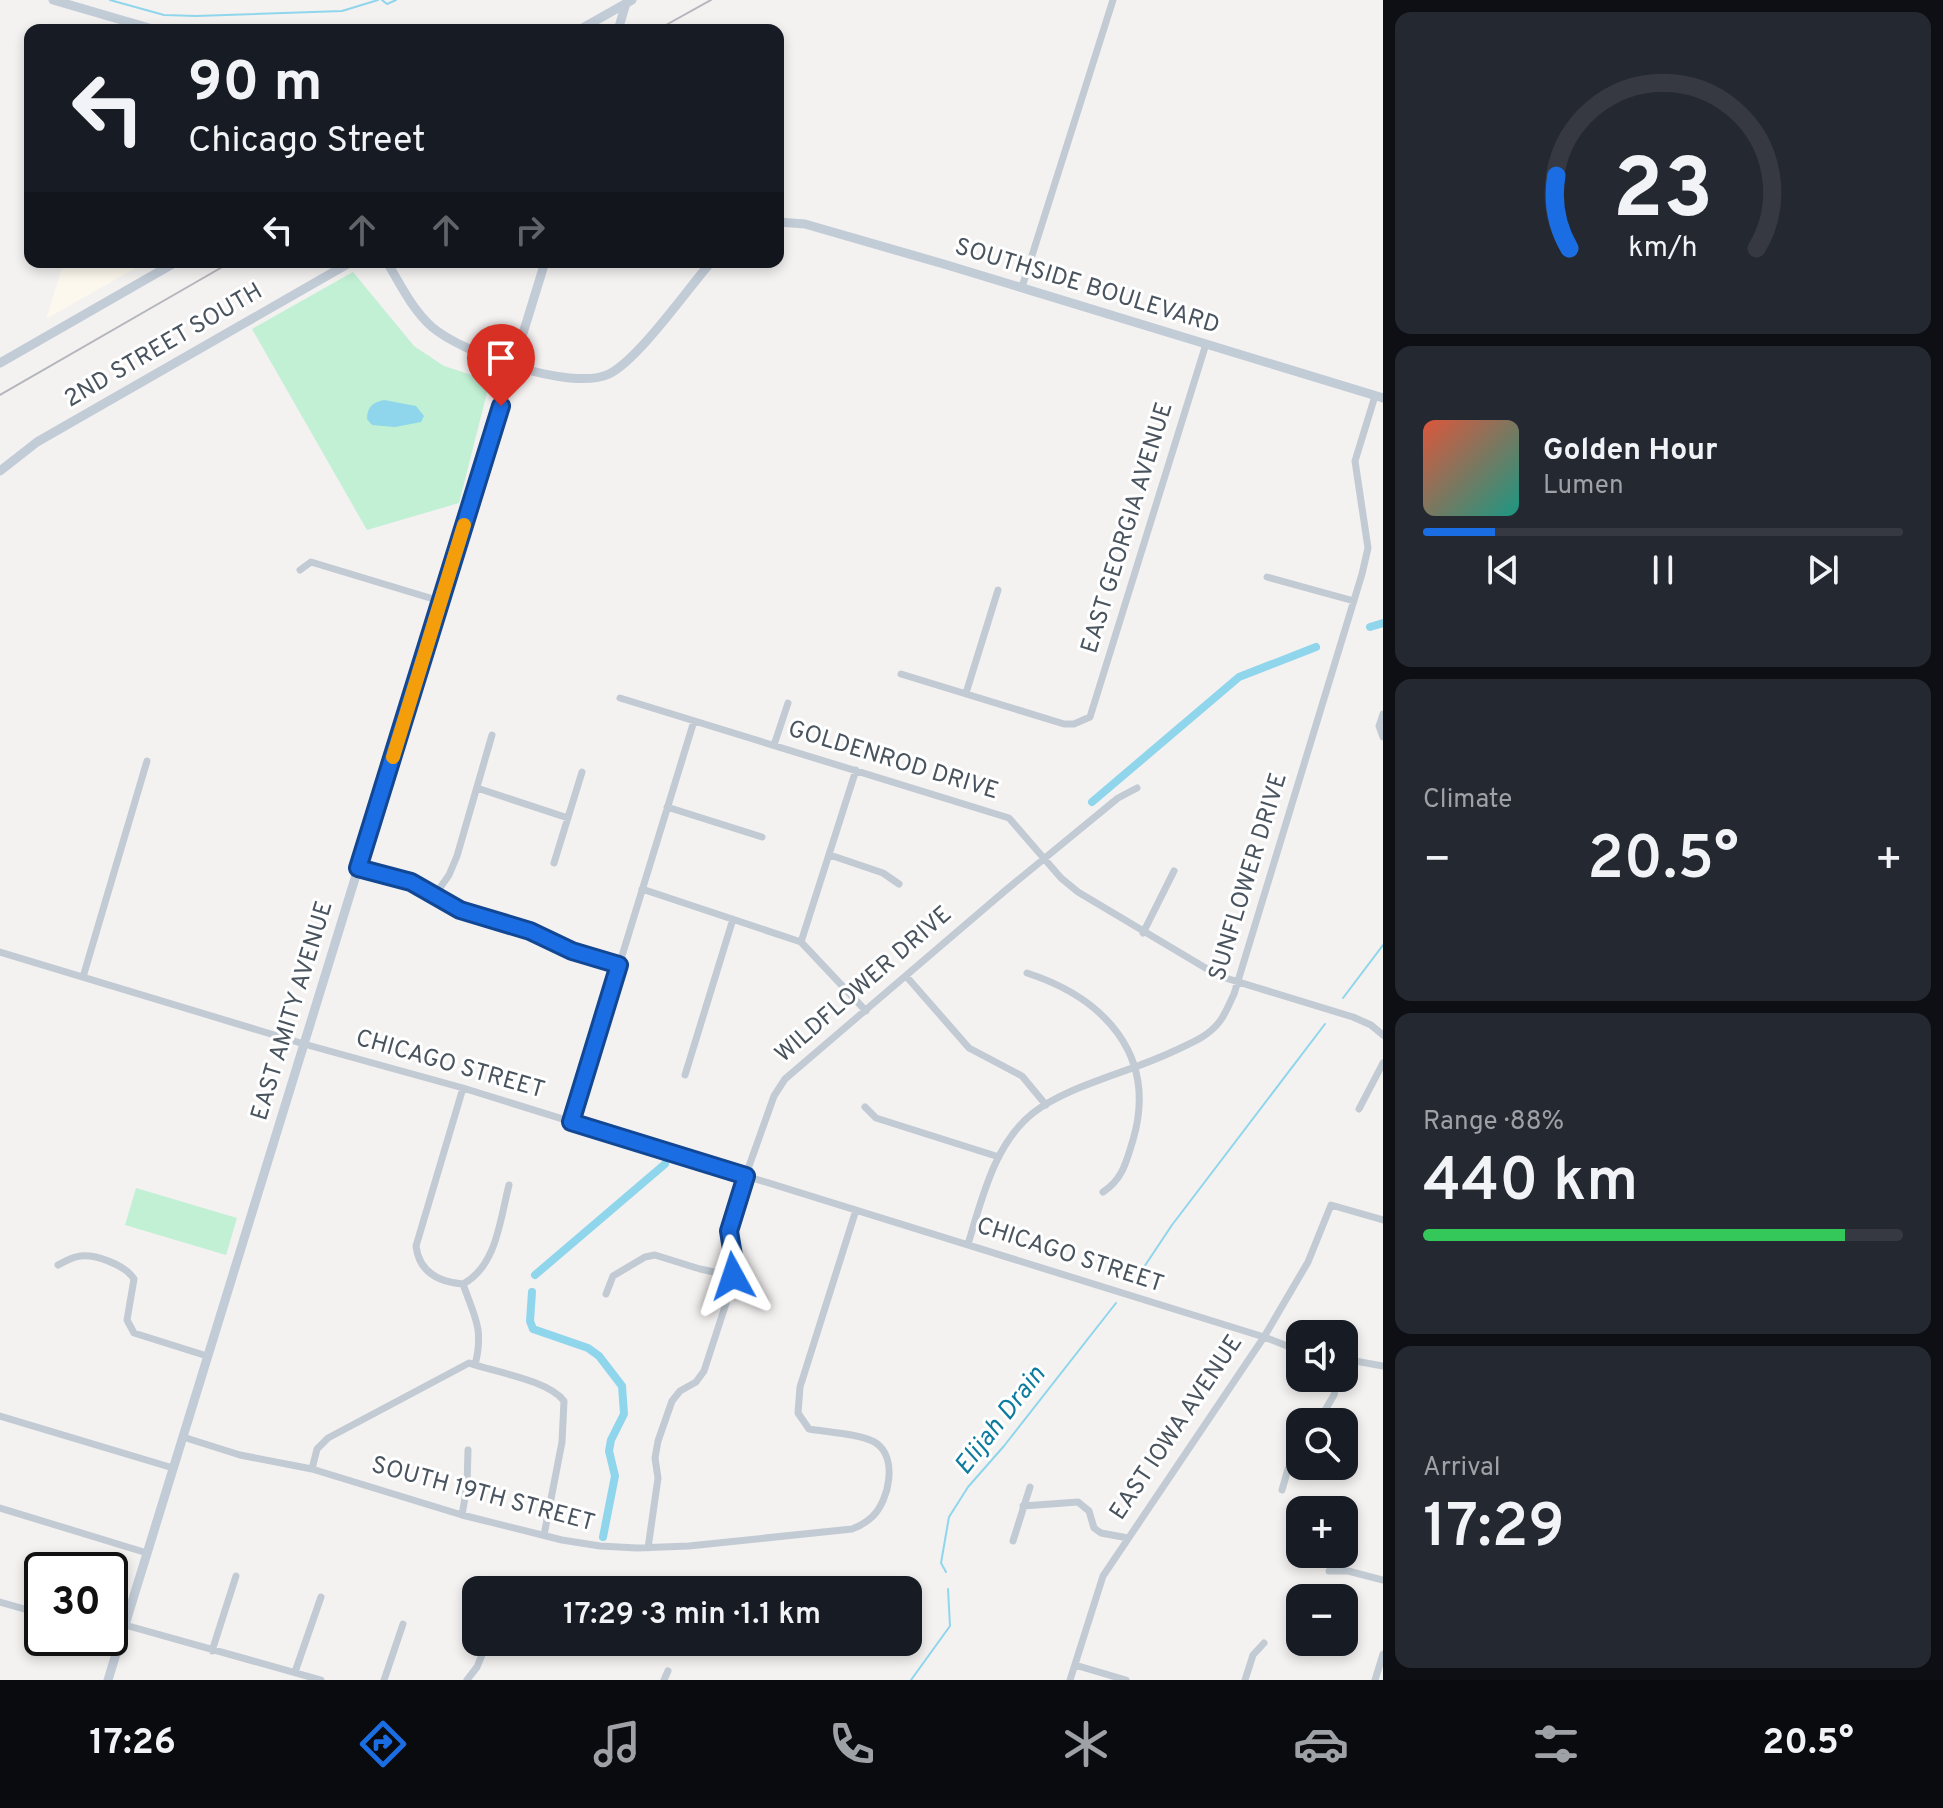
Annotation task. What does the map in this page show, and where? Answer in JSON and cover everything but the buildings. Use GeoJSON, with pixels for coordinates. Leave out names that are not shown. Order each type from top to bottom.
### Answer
{"type":"FeatureCollection","features":[{"type":"Feature","properties":{"kind":"main road"},"geometry":{"type":"LineString","coordinates":[[53,0],[135,24]]}},
{"type":"Feature","properties":{"kind":"main road"},"geometry":{"type":"LineString","coordinates":[[589,24],[630,0]]}},
{"type":"Feature","properties":{"kind":"main road"},"geometry":{"type":"LineString","coordinates":[[620,24],[630,0]]}},
{"type":"Feature","properties":{"kind":"main road","name":"SOUTHSIDE BOULEVARD"},"geometry":{"type":"LineString","coordinates":[[784,222],[805,224],[1022,287],[1379,397]]}},
{"type":"Feature","properties":{"kind":"main road"},"geometry":{"type":"LineString","coordinates":[[0,363],[166,268]]}},
{"type":"Feature","properties":{"kind":"main road","name":"2ND STREET SOUTH"},"geometry":{"type":"LineString","coordinates":[[0,471],[37,442],[341,268]]}},
{"type":"Feature","properties":{"kind":"main road"},"geometry":{"type":"LineString","coordinates":[[390,268],[418,312],[433,327],[468,349],[556,377],[590,380],[610,373],[630,359],[706,268]]}},
{"type":"Feature","properties":{"kind":"main road","name":"EAST AMITY AVENUE"},"geometry":{"type":"LineString","coordinates":[[128,1615],[543,268]]}},
{"type":"Feature","properties":{"kind":"main road","name":"EAST AMITY AVENUE"},"geometry":{"type":"LineString","coordinates":[[108,1680],[115,1656]]}},
{"type":"Feature","properties":{"kind":"street"},"geometry":{"type":"LineString","coordinates":[[1022,287],[1113,0]]}},
{"type":"Feature","properties":{"kind":"street","name":"EAST GEORGIA AVENUE"},"geometry":{"type":"LineString","coordinates":[[966,693],[1064,724],[1084,721],[1093,711],[1206,344]]}},
{"type":"Feature","properties":{"kind":"street","name":"SUNFLOWER DRIVE"},"geometry":{"type":"LineString","coordinates":[[968,1244],[999,1157],[1015,1132],[1032,1114],[1057,1098],[1136,1068],[1202,1038],[1220,1021],[1238,982],[1368,548],[1355,461],[1379,397]]}},
{"type":"Feature","properties":{"kind":"street"},"geometry":{"type":"LineString","coordinates":[[300,570],[311,562],[440,601]]}},
{"type":"Feature","properties":{"kind":"street"},"geometry":{"type":"LineString","coordinates":[[1267,577],[1354,601]]}},
{"type":"Feature","properties":{"kind":"street"},"geometry":{"type":"LineString","coordinates":[[901,674],[966,693],[998,590]]}},
{"type":"Feature","properties":{"kind":"street","name":"GOLDENROD DRIVE"},"geometry":{"type":"LineString","coordinates":[[620,698],[1009,818],[1078,892],[1198,966],[1238,982],[1353,1017],[1371,1025],[1383,1035]]}},
{"type":"Feature","properties":{"kind":"street"},"geometry":{"type":"LineString","coordinates":[[774,745],[788,703]]}},
{"type":"Feature","properties":{"kind":"street"},"geometry":{"type":"LineString","coordinates":[[1383,714],[1379,726],[1383,737]]}},
{"type":"Feature","properties":{"kind":"street"},"geometry":{"type":"LineString","coordinates":[[571,1122],[694,721]]}},
{"type":"Feature","properties":{"kind":"street"},"geometry":{"type":"LineString","coordinates":[[435,895],[457,856],[492,735]]}},
{"type":"Feature","properties":{"kind":"street"},"geometry":{"type":"LineString","coordinates":[[83,977],[147,761]]}},
{"type":"Feature","properties":{"kind":"street"},"geometry":{"type":"LineString","coordinates":[[801,942],[856,770]]}},
{"type":"Feature","properties":{"kind":"street"},"geometry":{"type":"LineString","coordinates":[[554,863],[582,772]]}},
{"type":"Feature","properties":{"kind":"street"},"geometry":{"type":"LineString","coordinates":[[477,788],[568,818]]}},
{"type":"Feature","properties":{"kind":"street","name":"WILDFLOWER DRIVE"},"geometry":{"type":"LineString","coordinates":[[648,1548],[658,1478],[655,1458],[658,1441],[672,1401],[680,1391],[696,1382],[704,1371],[725,1311],[734,1262],[729,1231],[774,1096],[785,1079],[906,976],[1118,798],[1137,788]]}},
{"type":"Feature","properties":{"kind":"street"},"geometry":{"type":"LineString","coordinates":[[667,807],[762,837]]}},
{"type":"Feature","properties":{"kind":"street"},"geometry":{"type":"LineString","coordinates":[[830,855],[883,873],[899,884]]}},
{"type":"Feature","properties":{"kind":"street"},"geometry":{"type":"LineString","coordinates":[[358,868],[411,882],[460,910],[530,931],[572,951],[619,965]]}},
{"type":"Feature","properties":{"kind":"street"},"geometry":{"type":"LineString","coordinates":[[1143,933],[1174,871]]}},
{"type":"Feature","properties":{"kind":"street"},"geometry":{"type":"LineString","coordinates":[[642,889],[801,942],[866,1011]]}},
{"type":"Feature","properties":{"kind":"street"},"geometry":{"type":"LineString","coordinates":[[685,1075],[733,919]]}},
{"type":"Feature","properties":{"kind":"street","name":"CHICAGO STREET"},"geometry":{"type":"LineString","coordinates":[[0,952],[304,1044],[463,1088],[1286,1346]]}},
{"type":"Feature","properties":{"kind":"street"},"geometry":{"type":"LineString","coordinates":[[1027,973],[1059,983],[1094,1006],[1124,1043],[1136,1068],[1139,1120],[1124,1171],[1116,1184],[1103,1192]]}},
{"type":"Feature","properties":{"kind":"street"},"geometry":{"type":"LineString","coordinates":[[906,976],[969,1048],[1022,1076],[1046,1105]]}},
{"type":"Feature","properties":{"kind":"street"},"geometry":{"type":"LineString","coordinates":[[1359,1109],[1383,1063]]}},
{"type":"Feature","properties":{"kind":"street"},"geometry":{"type":"LineString","coordinates":[[463,1088],[416,1246],[417,1256],[434,1277],[463,1284],[475,1278],[484,1267],[494,1243],[509,1185]]}},
{"type":"Feature","properties":{"kind":"street"},"geometry":{"type":"LineString","coordinates":[[865,1107],[876,1118],[999,1157]]}},
{"type":"Feature","properties":{"kind":"street","name":"EAST IOWA AVENUE"},"geometry":{"type":"LineString","coordinates":[[1070,1680],[1103,1576],[1264,1337],[1308,1262],[1331,1205],[1383,1220]]}},
{"type":"Feature","properties":{"kind":"street","name":"SOUTH 19TH STREET"},"geometry":{"type":"LineString","coordinates":[[183,1437],[240,1455],[312,1469],[462,1515],[600,1546],[689,1546],[852,1529],[863,1524],[878,1509],[891,1475],[887,1455],[876,1442],[809,1429],[798,1413],[800,1387],[856,1210]]}},
{"type":"Feature","properties":{"kind":"street"},"geometry":{"type":"LineString","coordinates":[[606,1294],[613,1276],[645,1257],[655,1255],[733,1276]]}},
{"type":"Feature","properties":{"kind":"street"},"geometry":{"type":"LineString","coordinates":[[58,1265],[85,1256],[128,1270],[134,1279],[127,1320],[134,1333],[207,1356]]}},
{"type":"Feature","properties":{"kind":"street"},"geometry":{"type":"LineString","coordinates":[[463,1284],[478,1322],[481,1343],[475,1365]]}},
{"type":"Feature","properties":{"kind":"street"},"geometry":{"type":"LineString","coordinates":[[1358,1362],[1383,1366]]}},
{"type":"Feature","properties":{"kind":"street"},"geometry":{"type":"LineString","coordinates":[[312,1469],[317,1449],[328,1438],[469,1363],[538,1385],[559,1395],[564,1401],[562,1442],[544,1535]]}},
{"type":"Feature","properties":{"kind":"street"},"geometry":{"type":"LineString","coordinates":[[0,1416],[173,1468]]}},
{"type":"Feature","properties":{"kind":"street"},"geometry":{"type":"LineString","coordinates":[[462,1515],[468,1450]]}},
{"type":"Feature","properties":{"kind":"street"},"geometry":{"type":"LineString","coordinates":[[1282,1490],[1286,1476]]}},
{"type":"Feature","properties":{"kind":"street"},"geometry":{"type":"LineString","coordinates":[[1013,1541],[1030,1487]]}},
{"type":"Feature","properties":{"kind":"street"},"geometry":{"type":"LineString","coordinates":[[1023,1506],[1078,1502],[1089,1511],[1094,1528],[1101,1533],[1128,1538]]}},
{"type":"Feature","properties":{"kind":"street"},"geometry":{"type":"LineString","coordinates":[[0,1508],[147,1553]]}},
{"type":"Feature","properties":{"kind":"street"},"geometry":{"type":"LineString","coordinates":[[1329,1571],[1348,1571],[1383,1580]]}},
{"type":"Feature","properties":{"kind":"street"},"geometry":{"type":"LineString","coordinates":[[212,1651],[236,1576]]}},
{"type":"Feature","properties":{"kind":"street"},"geometry":{"type":"LineString","coordinates":[[295,1672],[321,1597]]}},
{"type":"Feature","properties":{"kind":"street"},"geometry":{"type":"LineString","coordinates":[[0,1602],[24,1609]]}},
{"type":"Feature","properties":{"kind":"street"},"geometry":{"type":"LineString","coordinates":[[384,1680],[403,1624]]}},
{"type":"Feature","properties":{"kind":"street"},"geometry":{"type":"LineString","coordinates":[[128,1626],[321,1680]]}},
{"type":"Feature","properties":{"kind":"street"},"geometry":{"type":"LineString","coordinates":[[1245,1680],[1253,1655],[1264,1643]]}},
{"type":"Feature","properties":{"kind":"street"},"geometry":{"type":"LineString","coordinates":[[1375,1680],[1383,1654]]}},
{"type":"Feature","properties":{"kind":"street"},"geometry":{"type":"LineString","coordinates":[[467,1680],[482,1656]]}},
{"type":"Feature","properties":{"kind":"street"},"geometry":{"type":"LineString","coordinates":[[1075,1665],[1126,1680]]}},
{"type":"Feature","properties":{"kind":"street"},"geometry":{"type":"LineString","coordinates":[[664,1680],[668,1671]]}},
{"type":"Feature","properties":{"kind":"shaded area"},"geometry":{"type":"Polygon","coordinates":[[[62,268],[135,268],[46,319],[62,268]]]}},
{"type":"Feature","properties":{"kind":"green space"},"geometry":{"type":"Polygon","coordinates":[[[353,272],[414,346],[444,366],[490,381],[459,503],[367,530],[252,329],[353,272]]]}},
{"type":"Feature","properties":{"kind":"green space"},"geometry":{"type":"Polygon","coordinates":[[[136,1188],[237,1218],[226,1255],[125,1225],[136,1188]]]}},
{"type":"Feature","properties":{"kind":"water"},"geometry":{"type":"Polygon","coordinates":[[[384,400],[416,406],[424,416],[421,422],[395,427],[372,425],[367,419],[369,408],[384,400]]]}},
{"type":"Feature","properties":{"kind":"waterway"},"geometry":{"type":"LineString","coordinates":[[110,0],[164,15],[196,16],[342,11],[378,0]]}},
{"type":"Feature","properties":{"kind":"waterway"},"geometry":{"type":"LineString","coordinates":[[382,0],[387,4],[396,0]]}},
{"type":"Feature","properties":{"kind":"waterway"},"geometry":{"type":"LineString","coordinates":[[1370,627],[1383,623]]}},
{"type":"Feature","properties":{"kind":"waterway"},"geometry":{"type":"LineString","coordinates":[[1092,802],[1239,677],[1316,647]]}},
{"type":"Feature","properties":{"kind":"waterway","name":"Elijah Drain"},"geometry":{"type":"LineString","coordinates":[[1343,998],[1383,945]]}},
{"type":"Feature","properties":{"kind":"waterway","name":"Elijah Drain"},"geometry":{"type":"LineString","coordinates":[[1134,1282],[1172,1225],[1325,1024]]}},
{"type":"Feature","properties":{"kind":"waterway"},"geometry":{"type":"LineString","coordinates":[[535,1275],[665,1164]]}},
{"type":"Feature","properties":{"kind":"waterway"},"geometry":{"type":"LineString","coordinates":[[532,1292],[530,1321],[533,1329],[588,1348],[599,1356],[622,1386],[624,1414],[609,1451],[615,1476],[603,1537]]}},
{"type":"Feature","properties":{"kind":"waterway","name":"Elijah Drain"},"geometry":{"type":"LineString","coordinates":[[946,1572],[941,1563],[949,1517],[968,1487],[1116,1303]]}},
{"type":"Feature","properties":{"kind":"waterway","name":"Elijah Drain"},"geometry":{"type":"LineString","coordinates":[[911,1680],[950,1626],[948,1589]]}},
{"type":"Feature","properties":{"kind":"railway"},"geometry":{"type":"LineString","coordinates":[[668,24],[711,0]]}},
{"type":"Feature","properties":{"kind":"railway"},"geometry":{"type":"LineString","coordinates":[[0,395],[221,268]]}},
{"type":"Feature","properties":{"kind":"slow traffic"},"geometry":{"type":"LineString","coordinates":[[393,757],[464,525]]}},
{"type":"Feature","properties":{"kind":"route"},"geometry":{"type":"LineString","coordinates":[[501,406],[358,868],[411,882],[460,910],[530,931],[572,951],[619,965],[571,1122],[746,1176],[729,1231],[733,1276]]}}]}
